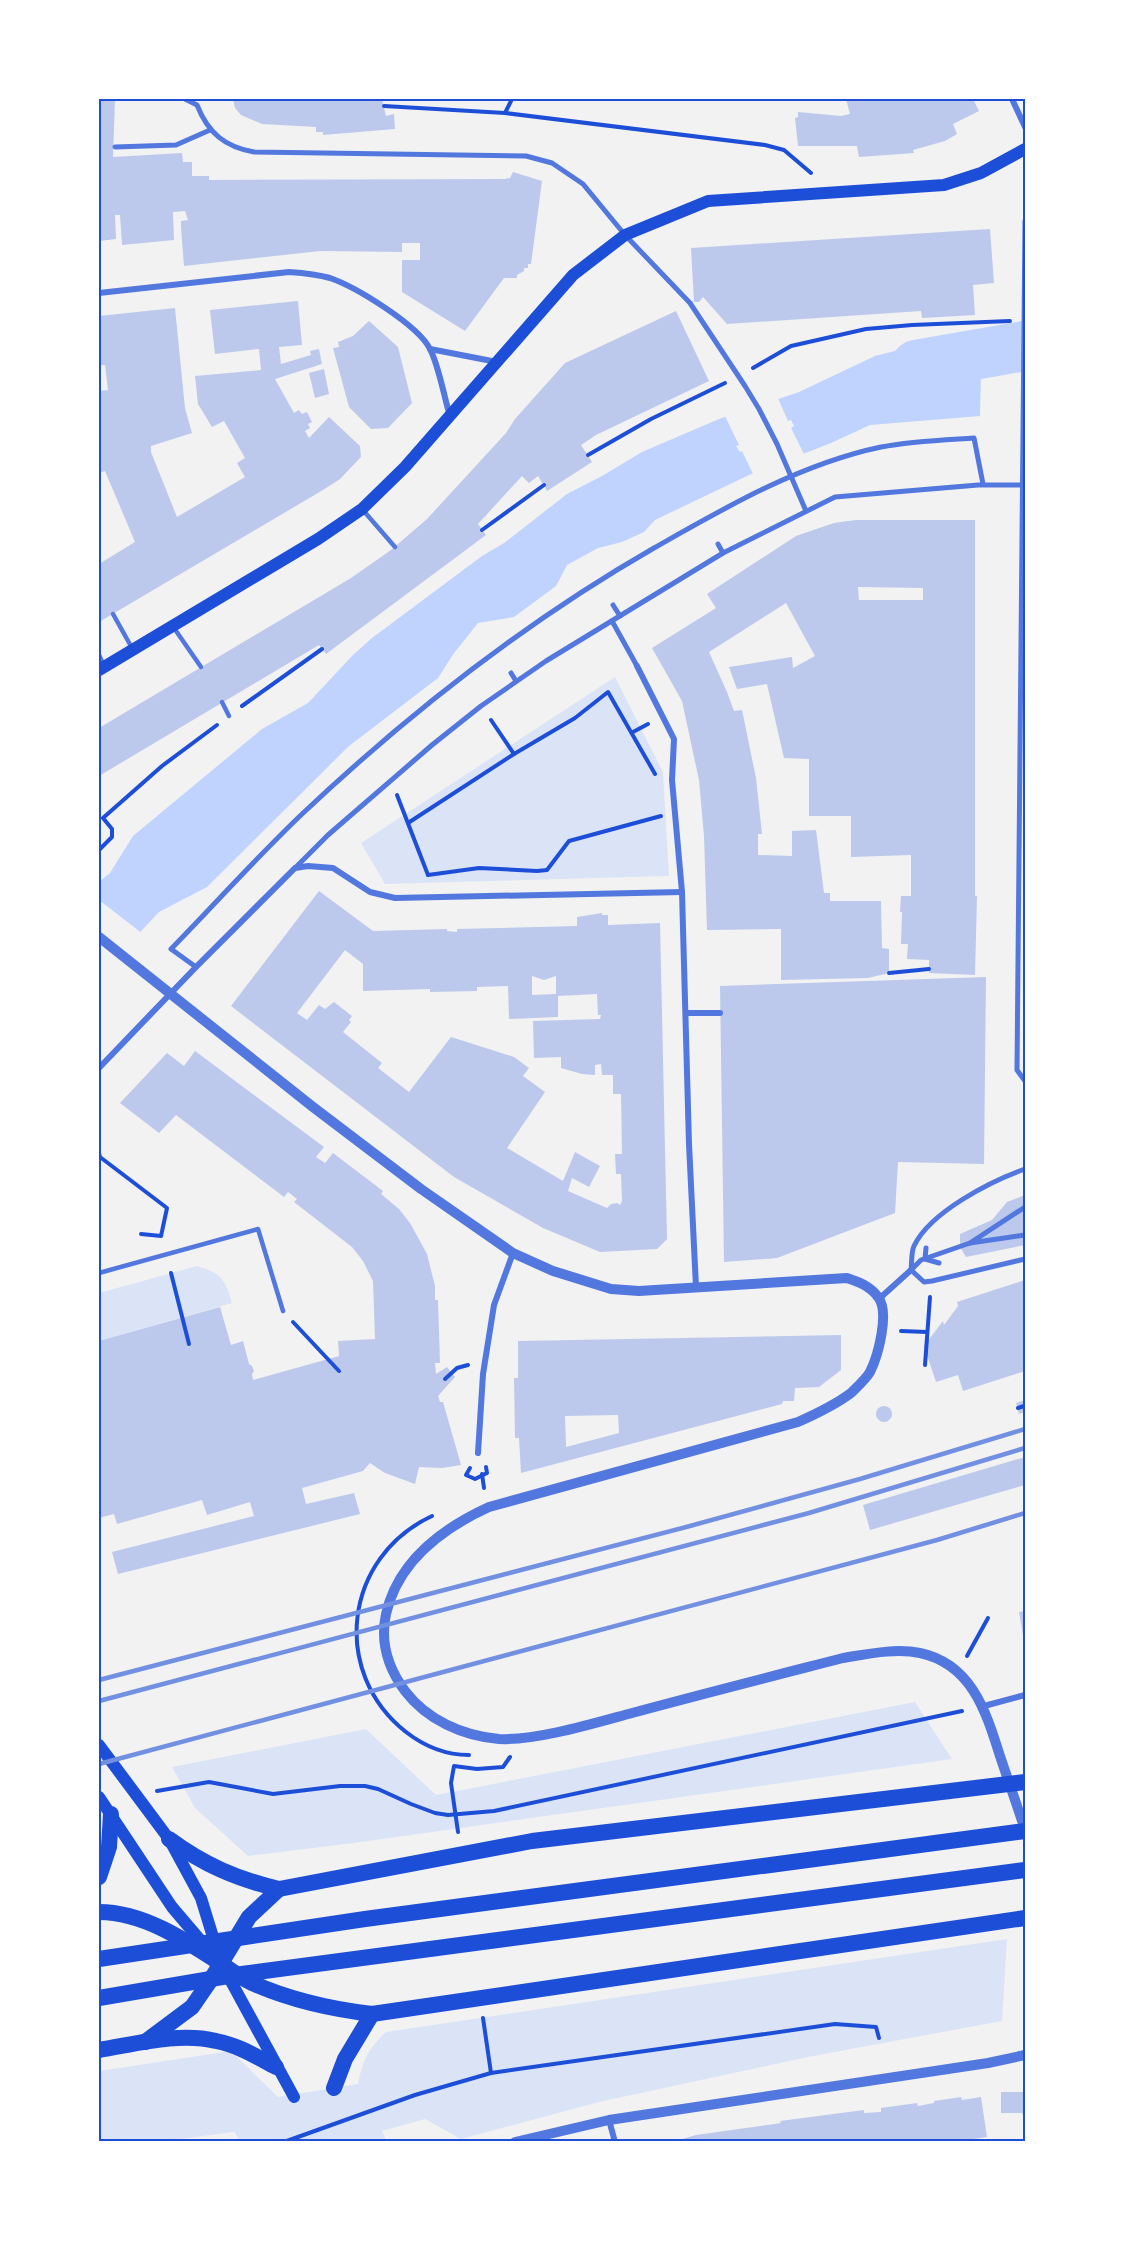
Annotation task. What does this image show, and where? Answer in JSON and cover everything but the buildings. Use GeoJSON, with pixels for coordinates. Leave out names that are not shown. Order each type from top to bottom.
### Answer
{"type":"FeatureCollection","features":[{"type":"Feature","properties":{"kind":"highway"},"geometry":{"type":"LineString","coordinates":[[169,1839],[195,1858],[242,1880],[279,1889],[532,1841],[1025,1782]]}},
{"type":"Feature","properties":{"kind":"highway"},"geometry":{"type":"LineString","coordinates":[[99,1877],[109,1847],[111,1814]]}},
{"type":"Feature","properties":{"kind":"highway"},"geometry":{"type":"LineString","coordinates":[[99,1959],[365,1919],[1025,1831]]}},
{"type":"Feature","properties":{"kind":"highway"},"geometry":{"type":"LineString","coordinates":[[99,1998],[383,1955],[1025,1870]]}},
{"type":"Feature","properties":{"kind":"highway"},"geometry":{"type":"LineString","coordinates":[[145,2043],[192,2007],[249,1917],[279,1889]]}},
{"type":"Feature","properties":{"kind":"highway"},"geometry":{"type":"LineString","coordinates":[[99,1912],[144,1921],[181,1938],[250,1982],[283,1995],[338,2010],[372,2014],[1025,1918]]}},
{"type":"Feature","properties":{"kind":"highway"},"geometry":{"type":"LineString","coordinates":[[334,2088],[345,2059],[372,2014]]}},
{"type":"Feature","properties":{"kind":"highway"},"geometry":{"type":"LineString","coordinates":[[99,2050],[179,2038],[215,2040],[247,2051],[276,2067]]}},
{"type":"Feature","properties":{"kind":"main road"},"geometry":{"type":"LineString","coordinates":[[101,664],[133,650],[318,539],[362,509],[405,467],[573,275],[625,235],[708,201],[944,185],[981,173],[1025,149]]}},
{"type":"Feature","properties":{"kind":"main road"},"geometry":{"type":"LineString","coordinates":[[99,1745],[169,1839],[201,1898],[221,1964],[294,2097]]}},
{"type":"Feature","properties":{"kind":"main road"},"geometry":{"type":"LineString","coordinates":[[99,1797],[172,1907],[221,1964]]}},
{"type":"Feature","properties":{"kind":"street"},"geometry":{"type":"LineString","coordinates":[[185,99],[197,105],[202,119],[218,138],[230,145],[254,152],[526,156],[552,163],[583,184],[625,235],[690,303],[745,386],[777,444],[806,511]]}},
{"type":"Feature","properties":{"kind":"street"},"geometry":{"type":"LineString","coordinates":[[1012,99],[1025,127]]}},
{"type":"Feature","properties":{"kind":"street"},"geometry":{"type":"LineString","coordinates":[[115,147],[176,145],[210,130]]}},
{"type":"Feature","properties":{"kind":"street"},"geometry":{"type":"LineString","coordinates":[[1025,221],[1017,1070],[1025,1081]]}},
{"type":"Feature","properties":{"kind":"street"},"geometry":{"type":"LineString","coordinates":[[99,293],[289,272],[313,274],[350,287],[370,298],[413,329],[430,349],[450,416]]}},
{"type":"Feature","properties":{"kind":"street"},"geometry":{"type":"LineString","coordinates":[[430,349],[498,362]]}},
{"type":"Feature","properties":{"kind":"street"},"geometry":{"type":"LineString","coordinates":[[196,967],[171,949],[298,817],[446,687],[523,630],[597,581],[705,518],[760,490],[810,468],[853,454],[922,441],[974,438],[983,484]]}},
{"type":"Feature","properties":{"kind":"street"},"geometry":{"type":"LineString","coordinates":[[99,1068],[328,835],[481,706],[516,681],[723,553],[835,497],[983,484],[1024,484]]}},
{"type":"Feature","properties":{"kind":"street"},"geometry":{"type":"LineString","coordinates":[[718,544],[723,553]]}},
{"type":"Feature","properties":{"kind":"street"},"geometry":{"type":"LineString","coordinates":[[613,605],[620,616]]}},
{"type":"Feature","properties":{"kind":"street"},"geometry":{"type":"LineString","coordinates":[[612,621],[674,739],[672,780],[682,892],[689,1144],[696,1287]]}},
{"type":"Feature","properties":{"kind":"street"},"geometry":{"type":"LineString","coordinates":[[511,673],[516,681]]}},
{"type":"Feature","properties":{"kind":"street"},"geometry":{"type":"LineString","coordinates":[[295,868],[333,868],[370,892],[395,898],[682,892]]}},
{"type":"Feature","properties":{"kind":"street"},"geometry":{"type":"LineString","coordinates":[[99,937],[321,1113],[421,1189],[513,1253],[553,1271],[612,1288],[639,1291],[847,1278],[867,1285],[880,1299],[883,1311],[882,1330],[878,1351],[869,1374],[851,1393],[822,1411],[798,1422],[489,1507],[461,1520],[434,1539],[401,1577],[389,1602],[384,1622],[385,1647],[389,1664],[410,1698],[428,1714],[461,1731],[499,1739],[525,1738],[585,1725],[843,1658],[885,1651],[920,1653],[943,1661],[958,1672],[984,1706],[1025,1831]]}},
{"type":"Feature","properties":{"kind":"street"},"geometry":{"type":"LineString","coordinates":[[686,1013],[720,1013]]}},
{"type":"Feature","properties":{"kind":"street"},"geometry":{"type":"LineString","coordinates":[[911,1270],[914,1247],[933,1222],[968,1196],[1005,1176],[1025,1169]]}},
{"type":"Feature","properties":{"kind":"street"},"geometry":{"type":"LineString","coordinates":[[970,1243],[1025,1208]]}},
{"type":"Feature","properties":{"kind":"street"},"geometry":{"type":"LineString","coordinates":[[880,1299],[925,1259],[970,1243],[1025,1235]]}},
{"type":"Feature","properties":{"kind":"street"},"geometry":{"type":"LineString","coordinates":[[925,1259],[926,1248]]}},
{"type":"Feature","properties":{"kind":"street"},"geometry":{"type":"LineString","coordinates":[[478,1454],[486,1360],[494,1305],[513,1253]]}},
{"type":"Feature","properties":{"kind":"street"},"geometry":{"type":"LineString","coordinates":[[911,1270],[924,1282],[1025,1258]]}},
{"type":"Feature","properties":{"kind":"street"},"geometry":{"type":"LineString","coordinates":[[925,1259],[939,1263]]}},
{"type":"Feature","properties":{"kind":"street"},"geometry":{"type":"LineString","coordinates":[[984,1706],[1025,1695]]}},
{"type":"Feature","properties":{"kind":"street"},"geometry":{"type":"LineString","coordinates":[[515,2142],[609,2120],[1025,2055]]}},
{"type":"Feature","properties":{"kind":"street"},"geometry":{"type":"LineString","coordinates":[[609,2120],[615,2142]]}},
{"type":"Feature","properties":{"kind":"lane"},"geometry":{"type":"LineString","coordinates":[[362,509],[394,547]]}},
{"type":"Feature","properties":{"kind":"lane"},"geometry":{"type":"LineString","coordinates":[[113,614],[133,650]]}},
{"type":"Feature","properties":{"kind":"lane"},"geometry":{"type":"LineString","coordinates":[[173,626],[201,667]]}},
{"type":"Feature","properties":{"kind":"lane"},"geometry":{"type":"LineString","coordinates":[[222,702],[229,716]]}},
{"type":"Feature","properties":{"kind":"lane"},"geometry":{"type":"LineString","coordinates":[[99,1273],[258,1229],[283,1311]]}},
{"type":"Feature","properties":{"kind":"path"},"geometry":{"type":"LineString","coordinates":[[505,113],[512,99]]}},
{"type":"Feature","properties":{"kind":"path"},"geometry":{"type":"LineString","coordinates":[[384,106],[505,113],[765,145],[784,150]]}},
{"type":"Feature","properties":{"kind":"path"},"geometry":{"type":"LineString","coordinates":[[588,455],[651,419],[738,376],[791,346],[866,329],[1023,321]]}},
{"type":"Feature","properties":{"kind":"path"},"geometry":{"type":"LineString","coordinates":[[482,530],[544,485]]}},
{"type":"Feature","properties":{"kind":"path"},"geometry":{"type":"LineString","coordinates":[[99,850],[112,837],[112,829],[103,818],[162,766],[322,649]]}},
{"type":"Feature","properties":{"kind":"path"},"geometry":{"type":"LineString","coordinates":[[408,823],[514,754],[575,718],[608,692],[656,776]]}},
{"type":"Feature","properties":{"kind":"path"},"geometry":{"type":"LineString","coordinates":[[481,706],[514,754]]}},
{"type":"Feature","properties":{"kind":"path"},"geometry":{"type":"LineString","coordinates":[[392,780],[436,898]]}},
{"type":"Feature","properties":{"kind":"path"},"geometry":{"type":"LineString","coordinates":[[658,807],[658,817]]}},
{"type":"Feature","properties":{"kind":"path"},"geometry":{"type":"LineString","coordinates":[[428,875],[479,868],[547,870],[569,841],[675,813]]}},
{"type":"Feature","properties":{"kind":"path"},"geometry":{"type":"LineString","coordinates":[[889,973],[929,969]]}},
{"type":"Feature","properties":{"kind":"path"},"geometry":{"type":"LineString","coordinates":[[100,1156],[167,1208],[161,1236],[141,1234]]}},
{"type":"Feature","properties":{"kind":"path"},"geometry":{"type":"LineString","coordinates":[[171,1273],[189,1344]]}},
{"type":"Feature","properties":{"kind":"path"},"geometry":{"type":"LineString","coordinates":[[925,1365],[932,1281]]}},
{"type":"Feature","properties":{"kind":"path"},"geometry":{"type":"LineString","coordinates":[[283,1311],[339,1371]]}},
{"type":"Feature","properties":{"kind":"path"},"geometry":{"type":"LineString","coordinates":[[882,1330],[927,1332]]}},
{"type":"Feature","properties":{"kind":"path"},"geometry":{"type":"LineString","coordinates":[[444,1379],[457,1368],[486,1360]]}},
{"type":"Feature","properties":{"kind":"path"},"geometry":{"type":"LineString","coordinates":[[1018,1408],[1024,1406]]}},
{"type":"Feature","properties":{"kind":"path"},"geometry":{"type":"LineString","coordinates":[[481,1468],[483,1485]]}},
{"type":"Feature","properties":{"kind":"path"},"geometry":{"type":"LineString","coordinates":[[958,1672],[988,1618]]}},
{"type":"Feature","properties":{"kind":"path"},"geometry":{"type":"LineString","coordinates":[[193,1783],[209,1782],[273,1794],[340,1786],[365,1786],[378,1789],[435,1813],[448,1815],[494,1811],[984,1706]]}},
{"type":"Feature","properties":{"kind":"path"},"geometry":{"type":"LineString","coordinates":[[451,1784],[454,1766],[477,1769],[503,1767],[525,1738]]}},
{"type":"Feature","properties":{"kind":"path"},"geometry":{"type":"LineString","coordinates":[[284,2142],[388,2104],[491,2073],[835,2024],[876,2026],[879,2038]]}},
{"type":"Feature","properties":{"kind":"shaded area"},"geometry":{"type":"Polygon","coordinates":[[[615,677],[663,772],[669,876],[385,884],[361,843],[615,677]]]}},
{"type":"Feature","properties":{"kind":"shaded area"},"geometry":{"type":"Polygon","coordinates":[[[197,1266],[221,1278],[232,1303],[99,1341],[99,1293],[197,1266]]]}},
{"type":"Feature","properties":{"kind":"shaded area"},"geometry":{"type":"Polygon","coordinates":[[[915,1702],[952,1759],[248,1856],[195,1808],[172,1767],[366,1729],[436,1795],[915,1702]]]}},
{"type":"Feature","properties":{"kind":"shaded area"},"geometry":{"type":"Polygon","coordinates":[[[1007,1939],[1002,2021],[808,2057],[599,2102],[461,2139],[425,2119],[382,2131],[387,2142],[241,2142],[234,2132],[157,2142],[99,2142],[99,2071],[231,2051],[278,2097],[358,2084],[367,2055],[386,2032],[1007,1939]]]}},
{"type":"Feature","properties":{"kind":"water"},"geometry":{"type":"Polygon","coordinates":[[[982,329],[980,416],[870,425],[749,475],[655,520],[644,532],[622,542],[598,548],[567,565],[556,586],[514,617],[478,623],[438,678],[349,746],[207,887],[159,912],[99,976],[99,882],[110,873],[133,836],[262,729],[308,703],[372,638],[482,556],[504,543],[567,494],[642,452],[719,419],[799,392],[875,356],[982,329]]]}},
{"type":"Feature","properties":{"kind":"pier"},"geometry":{"type":"Polygon","coordinates":[[[777,396],[788,421],[791,420],[794,426],[791,428],[805,456],[754,476],[742,451],[740,452],[736,446],[739,445],[724,414],[777,396]]]}},
{"type":"Feature","properties":{"kind":"pier"},"geometry":{"type":"Polygon","coordinates":[[[99,900],[143,934],[99,979],[99,900]]]}},
{"type":"Feature","properties":{"kind":"waterway"},"geometry":{"type":"LineString","coordinates":[[916,365],[1025,346]]}},
{"type":"Feature","properties":{"kind":"railway"},"geometry":{"type":"LineString","coordinates":[[99,1680],[690,1526],[860,1479],[1025,1429]]}},
{"type":"Feature","properties":{"kind":"railway"},"geometry":{"type":"LineString","coordinates":[[99,1701],[809,1513],[1025,1448]]}},
{"type":"Feature","properties":{"kind":"railway"},"geometry":{"type":"LineString","coordinates":[[99,1764],[937,1540],[1025,1513]]}}]}
